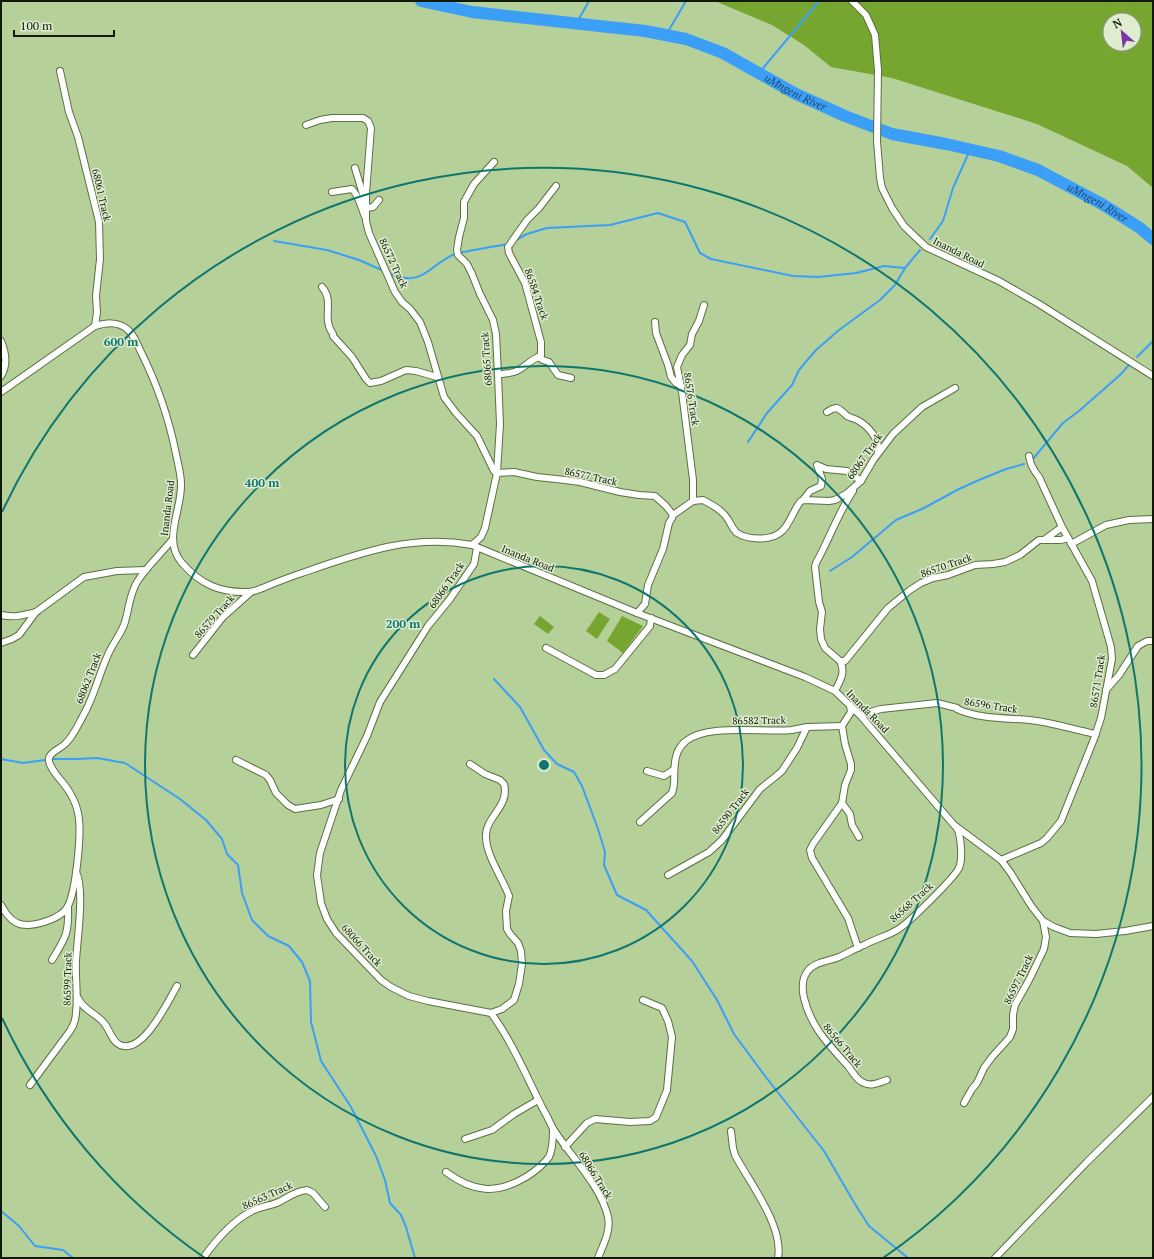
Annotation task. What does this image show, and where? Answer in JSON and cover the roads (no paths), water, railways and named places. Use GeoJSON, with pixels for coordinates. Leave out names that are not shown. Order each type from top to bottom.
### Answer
{"type":"FeatureCollection","features":[{"type":"Feature","properties":{"kind":"street","name":"Inanda Road"},"geometry":{"type":"LineString","coordinates":[[852,1],[866,15],[872,28],[876,43],[878,80],[877,141],[882,188],[897,216],[912,235],[926,247],[999,281],[1039,304],[1153,376]]}},
{"type":"Feature","properties":{"kind":"street","name":"68061 Track"},"geometry":{"type":"LineString","coordinates":[[60,71],[68,107],[78,138],[99,222],[100,259],[96,296],[97,312],[95,326]]}},
{"type":"Feature","properties":{"kind":"street","name":"86572 Track"},"geometry":{"type":"LineString","coordinates":[[306,125],[332,118],[363,118],[368,121],[371,128],[366,193],[366,220],[374,247],[402,302],[410,309],[420,322],[428,342],[444,397],[477,436],[492,468],[497,473]]}},
{"type":"Feature","properties":{"kind":"street","name":"68065 Track"},"geometry":{"type":"LineString","coordinates":[[475,546],[485,528],[497,473],[500,424],[496,334],[493,320],[470,269],[458,255],[457,250],[464,218],[463,206],[466,197],[474,184],[494,162]]}},
{"type":"Feature","properties":{"kind":"street"},"geometry":{"type":"LineString","coordinates":[[355,168],[367,208],[373,207],[379,200]]}},
{"type":"Feature","properties":{"kind":"street","name":"86584 Track"},"geometry":{"type":"LineString","coordinates":[[538,356],[541,356],[542,350],[538,330],[525,283],[509,253],[508,247],[527,220],[539,208],[556,186]]}},
{"type":"Feature","properties":{"kind":"street"},"geometry":{"type":"LineString","coordinates":[[332,192],[352,189],[359,200],[366,220]]}},
{"type":"Feature","properties":{"kind":"street"},"geometry":{"type":"LineString","coordinates":[[322,287],[328,295],[327,324],[333,336],[352,357],[367,381],[372,383],[381,381],[406,370],[416,371],[437,377]]}},
{"type":"Feature","properties":{"kind":"street","name":"86576 Track"},"geometry":{"type":"LineString","coordinates":[[693,502],[693,480],[681,386],[677,367],[682,355],[690,345],[692,334],[699,321],[704,305]]}},
{"type":"Feature","properties":{"kind":"street"},"geometry":{"type":"LineString","coordinates":[[655,322],[656,333],[671,377],[681,386]]}},
{"type":"Feature","properties":{"kind":"street","name":"Inanda Road"},"geometry":{"type":"LineString","coordinates":[[1,392],[95,326],[117,324],[128,330],[136,341],[160,398],[173,437],[180,469],[181,484],[172,540],[180,561],[201,580],[221,590],[250,592],[301,573],[377,549],[436,541],[455,542],[475,546],[637,614],[805,677],[835,691],[860,715],[954,825],[1000,860],[1043,921],[1070,933],[1096,934],[1153,926]]}},
{"type":"Feature","properties":{"kind":"street"},"geometry":{"type":"LineString","coordinates":[[1,341],[5,356],[5,369],[1,376]]}},
{"type":"Feature","properties":{"kind":"street"},"geometry":{"type":"LineString","coordinates":[[498,375],[514,372],[538,356],[548,362],[558,375],[571,378]]}},
{"type":"Feature","properties":{"kind":"street","name":"68067 Track"},"geometry":{"type":"LineString","coordinates":[[803,500],[835,500],[846,494],[859,484],[878,452],[893,434],[922,407],[955,388]]}},
{"type":"Feature","properties":{"kind":"street"},"geometry":{"type":"LineString","coordinates":[[827,412],[837,408],[847,416],[859,421],[866,427],[876,440],[879,447],[878,452]]}},
{"type":"Feature","properties":{"kind":"street","name":"86571 Track"},"geometry":{"type":"LineString","coordinates":[[1000,860],[1041,843],[1055,829],[1067,809],[1101,718],[1112,659],[1111,647],[1092,581],[1062,527],[1032,467],[1029,456]]}},
{"type":"Feature","properties":{"kind":"street"},"geometry":{"type":"LineString","coordinates":[[637,614],[645,604],[648,585],[663,549],[669,523],[673,515],[693,502],[703,500],[724,514],[734,530],[739,534],[763,539],[769,538],[782,532],[798,504],[810,491],[821,486],[822,479],[817,465],[826,469],[846,471],[859,484],[846,500],[842,512],[815,567],[819,602],[822,612],[820,629],[821,639],[825,648],[840,662],[843,667],[842,678],[835,691]]}},
{"type":"Feature","properties":{"kind":"street","name":"86577 Track"},"geometry":{"type":"LineString","coordinates":[[497,473],[514,472],[544,478],[580,482],[620,492],[655,496],[673,515]]}},
{"type":"Feature","properties":{"kind":"street","name":"86570 Track"},"geometry":{"type":"LineString","coordinates":[[840,662],[845,661],[888,608],[910,590],[933,578],[948,575],[970,566],[1005,562],[1020,555],[1036,541],[1070,541],[1106,525],[1129,520],[1153,519]]}},
{"type":"Feature","properties":{"kind":"street"},"geometry":{"type":"LineString","coordinates":[[1044,540],[1062,527]]}},
{"type":"Feature","properties":{"kind":"street","name":"68062 Track"},"geometry":{"type":"LineString","coordinates":[[52,960],[64,941],[68,930],[68,907],[76,872],[79,828],[77,809],[68,789],[51,768],[49,759],[52,753],[68,741],[90,702],[106,659],[121,632],[134,588],[146,570],[172,540]]}},
{"type":"Feature","properties":{"kind":"street","name":"68066 Track"},"geometry":{"type":"LineString","coordinates":[[475,546],[474,564],[450,599],[428,626],[383,696],[367,736],[341,790],[320,853],[318,875],[321,903],[327,919],[336,934],[381,980],[398,991],[428,1001],[491,1012],[508,1037],[553,1129],[593,1185],[605,1208],[608,1219],[606,1237],[598,1258]]}},
{"type":"Feature","properties":{"kind":"street"},"geometry":{"type":"LineString","coordinates":[[1,643],[12,640],[19,635],[36,612],[84,577],[117,571],[146,570]]}},
{"type":"Feature","properties":{"kind":"street","name":"86579 Track"},"geometry":{"type":"LineString","coordinates":[[193,655],[223,617],[250,592]]}},
{"type":"Feature","properties":{"kind":"street"},"geometry":{"type":"LineString","coordinates":[[1,615],[15,616],[36,612]]}},
{"type":"Feature","properties":{"kind":"street"},"geometry":{"type":"LineString","coordinates":[[546,648],[569,662],[599,675],[604,675],[611,672],[623,660],[650,626],[651,618]]}},
{"type":"Feature","properties":{"kind":"street"},"geometry":{"type":"LineString","coordinates":[[1106,690],[1119,676],[1138,646],[1147,641],[1153,641]]}},
{"type":"Feature","properties":{"kind":"street","name":"86596 Track"},"geometry":{"type":"LineString","coordinates":[[860,715],[881,709],[937,704],[957,708],[957,710],[964,712],[994,718],[1031,720],[1096,734]]}},
{"type":"Feature","properties":{"kind":"street"},"geometry":{"type":"LineString","coordinates":[[850,705],[850,712],[842,726],[851,770],[845,785],[842,803],[818,836],[813,844],[810,854],[848,918],[856,938],[858,948]]}},
{"type":"Feature","properties":{"kind":"street","name":"86582 Track"},"geometry":{"type":"LineString","coordinates":[[640,822],[672,793],[674,788],[673,770],[677,753],[684,742],[697,735],[710,731],[792,730],[807,727],[842,726]]}},
{"type":"Feature","properties":{"kind":"street","name":"86590 Track"},"geometry":{"type":"LineString","coordinates":[[668,875],[705,854],[716,845],[731,829],[760,789],[782,771],[797,748],[807,727]]}},
{"type":"Feature","properties":{"kind":"street"},"geometry":{"type":"LineString","coordinates":[[236,760],[266,775],[276,793],[288,805],[295,809],[321,805],[338,799]]}},
{"type":"Feature","properties":{"kind":"street"},"geometry":{"type":"LineString","coordinates":[[470,764],[485,774],[500,780],[504,784],[506,792],[498,812],[488,826],[486,832],[486,842],[498,873],[509,895],[506,911],[507,929],[518,943],[521,951],[522,964],[519,984],[514,1000],[502,1009],[491,1012]]}},
{"type":"Feature","properties":{"kind":"street"},"geometry":{"type":"LineString","coordinates":[[647,772],[664,776],[673,770]]}},
{"type":"Feature","properties":{"kind":"street"},"geometry":{"type":"LineString","coordinates":[[842,803],[850,814],[852,825],[859,837]]}},
{"type":"Feature","properties":{"kind":"street","name":"86568 Track"},"geometry":{"type":"LineString","coordinates":[[808,970],[817,964],[838,958],[901,928],[952,878],[959,867],[961,859],[958,829],[954,825]]}},
{"type":"Feature","properties":{"kind":"street","name":"86599 Track"},"geometry":{"type":"LineString","coordinates":[[30,1085],[75,1022],[78,998],[76,963],[80,882],[76,872]]}},
{"type":"Feature","properties":{"kind":"street"},"geometry":{"type":"LineString","coordinates":[[1,905],[5,913],[12,920],[17,923],[28,925],[38,924],[54,918],[68,907]]}},
{"type":"Feature","properties":{"kind":"street","name":"86597 Track"},"geometry":{"type":"LineString","coordinates":[[964,1103],[977,1083],[984,1068],[1010,1037],[1013,1029],[1015,1005],[1044,949],[1046,937],[1043,921]]}},
{"type":"Feature","properties":{"kind":"street","name":"86566 Track"},"geometry":{"type":"LineString","coordinates":[[808,970],[803,983],[803,992],[808,1012],[815,1027],[861,1081],[870,1085],[887,1080]]}},
{"type":"Feature","properties":{"kind":"street"},"geometry":{"type":"LineString","coordinates":[[78,998],[82,1006],[103,1022],[117,1043],[123,1046],[129,1046],[141,1040],[152,1029],[177,986]]}},
{"type":"Feature","properties":{"kind":"street"},"geometry":{"type":"LineString","coordinates":[[565,1146],[587,1123],[595,1119],[630,1122],[650,1121],[656,1117],[667,1090],[672,1037],[662,1008],[643,1000]]}},
{"type":"Feature","properties":{"kind":"street"},"geometry":{"type":"LineString","coordinates":[[995,1258],[1087,1162],[1153,1097]]}},
{"type":"Feature","properties":{"kind":"street"},"geometry":{"type":"LineString","coordinates":[[465,1139],[492,1130],[514,1114],[538,1100]]}},
{"type":"Feature","properties":{"kind":"street"},"geometry":{"type":"LineString","coordinates":[[446,1172],[458,1181],[471,1186],[482,1188],[499,1188],[511,1185],[531,1174],[549,1156],[551,1151],[553,1129]]}},
{"type":"Feature","properties":{"kind":"street"},"geometry":{"type":"LineString","coordinates":[[731,1131],[735,1155],[758,1193],[777,1236],[778,1258]]}},
{"type":"Feature","properties":{"kind":"street","name":"86563 Track"},"geometry":{"type":"LineString","coordinates":[[203,1258],[230,1226],[245,1215],[260,1207],[277,1202],[294,1193],[308,1190],[313,1193],[325,1207]]}},
{"type":"Feature","properties":{"kind":"waterway","name":"uMngeni River"},"geometry":{"type":"LineString","coordinates":[[421,1],[472,12],[645,31],[686,39],[723,53],[796,94],[845,116],[892,134],[999,156],[1038,170],[1102,204],[1140,228],[1153,239]]}},
{"type":"Feature","properties":{"kind":"waterway"},"geometry":{"type":"LineString","coordinates":[[576,24],[589,1]]}},
{"type":"Feature","properties":{"kind":"waterway"},"geometry":{"type":"LineString","coordinates":[[666,35],[686,1]]}},
{"type":"Feature","properties":{"kind":"waterway"},"geometry":{"type":"LineString","coordinates":[[759,73],[819,1]]}},
{"type":"Feature","properties":{"kind":"waterway"},"geometry":{"type":"LineString","coordinates":[[930,239],[943,221],[953,188],[970,150]]}},
{"type":"Feature","properties":{"kind":"waterway"},"geometry":{"type":"LineString","coordinates":[[514,241],[527,234],[547,228],[610,225],[658,213],[685,222],[700,253],[711,259],[793,276],[818,277],[856,273],[884,266],[905,268]]}},
{"type":"Feature","properties":{"kind":"waterway"},"geometry":{"type":"LineString","coordinates":[[274,241],[327,250],[359,260],[384,271]]}},
{"type":"Feature","properties":{"kind":"waterway"},"geometry":{"type":"LineString","coordinates":[[388,273],[400,277],[418,277],[457,253],[509,244]]}},
{"type":"Feature","properties":{"kind":"waterway"},"geometry":{"type":"LineString","coordinates":[[748,442],[767,413],[792,385],[799,370],[816,350],[839,330],[880,300],[895,285],[905,268],[920,250]]}},
{"type":"Feature","properties":{"kind":"waterway"},"geometry":{"type":"LineString","coordinates":[[1137,357],[1153,341]]}},
{"type":"Feature","properties":{"kind":"waterway"},"geometry":{"type":"LineString","coordinates":[[1032,460],[1063,423],[1120,375],[1129,365]]}},
{"type":"Feature","properties":{"kind":"waterway"},"geometry":{"type":"LineString","coordinates":[[830,571],[852,557],[896,520],[924,508],[979,480],[1006,469],[1024,464]]}},
{"type":"Feature","properties":{"kind":"waterway"},"geometry":{"type":"LineString","coordinates":[[494,679],[520,707],[544,750],[557,764],[574,772],[582,786],[605,852],[604,865],[617,895],[646,910],[692,961],[717,1000],[734,1034],[824,1151],[869,1226],[908,1258]]}},
{"type":"Feature","properties":{"kind":"waterway"},"geometry":{"type":"LineString","coordinates":[[51,759],[97,758],[125,763],[180,799],[206,820],[222,839],[227,854],[238,865],[242,893],[252,920],[268,936],[289,946],[302,962],[310,981],[311,1022],[321,1061],[351,1107],[376,1156],[385,1180],[390,1203],[401,1215],[415,1258]]}},
{"type":"Feature","properties":{"kind":"waterway"},"geometry":{"type":"LineString","coordinates":[[1,759],[23,763],[45,760]]}},
{"type":"Feature","properties":{"kind":"waterway"},"geometry":{"type":"LineString","coordinates":[[1,1211],[19,1226],[35,1246],[63,1250],[73,1258]]}}]}
